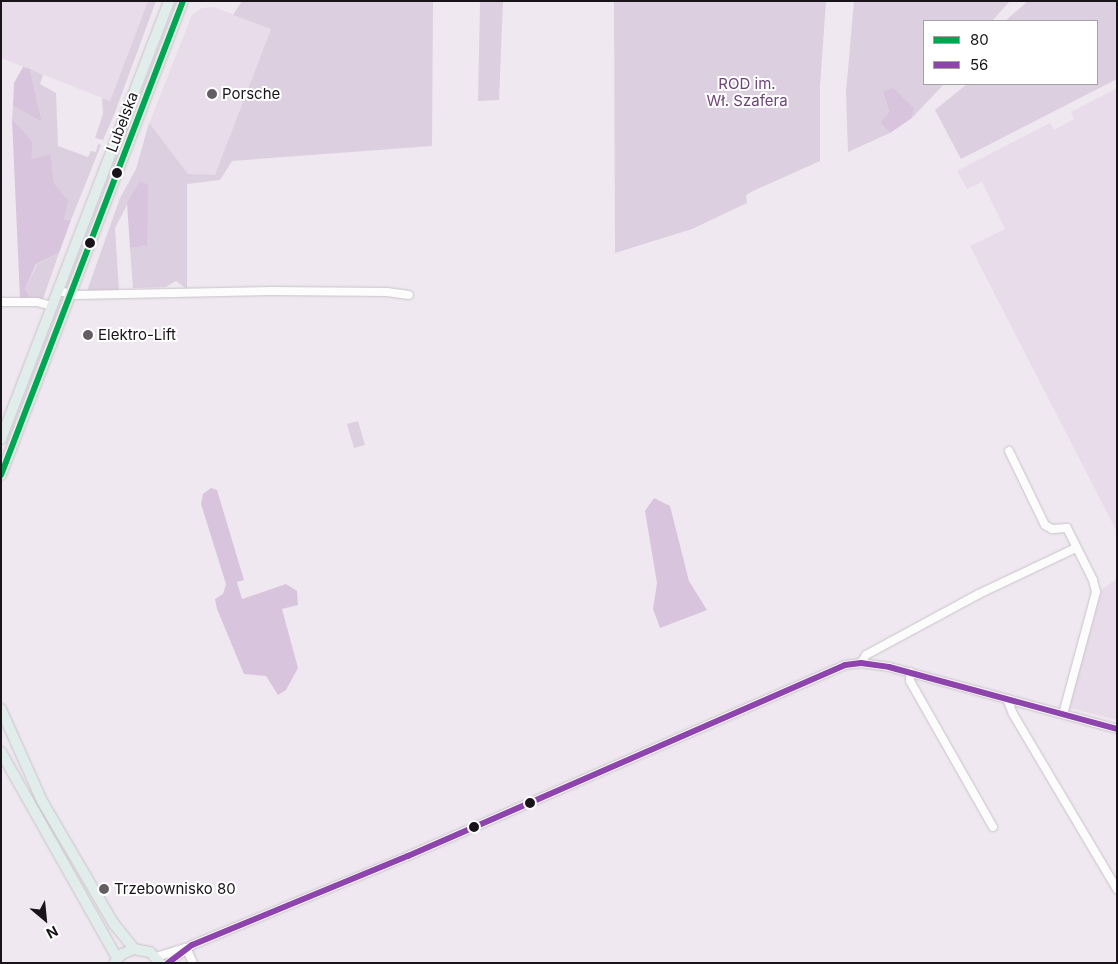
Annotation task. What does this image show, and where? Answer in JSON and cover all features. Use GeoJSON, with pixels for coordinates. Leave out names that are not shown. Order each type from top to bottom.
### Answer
{"type":"FeatureCollection","features":[{"type":"Feature","properties":{"kind":"main road","name":"Lubelska"},"geometry":{"type":"LineString","coordinates":[[1,439],[169,1]]}},
{"type":"Feature","properties":{"kind":"main road","name":"Lubelska"},"geometry":{"type":"LineString","coordinates":[[1,475],[183,1]]}},
{"type":"Feature","properties":{"kind":"main road"},"geometry":{"type":"LineString","coordinates":[[1,710],[41,799],[114,924],[134,949],[158,960]]}},
{"type":"Feature","properties":{"kind":"main road"},"geometry":{"type":"LineString","coordinates":[[1,752],[116,961],[134,949]]}},
{"type":"Feature","properties":{"kind":"street"},"geometry":{"type":"LineString","coordinates":[[1,302],[37,302],[71,295],[271,291],[387,292],[409,295]]}},
{"type":"Feature","properties":{"kind":"street"},"geometry":{"type":"LineString","coordinates":[[1009,451],[1045,525],[1052,529],[1066,528],[1093,580],[1096,592],[1063,714]]}},
{"type":"Feature","properties":{"kind":"street"},"geometry":{"type":"LineString","coordinates":[[861,663],[866,654],[1076,548]]}},
{"type":"Feature","properties":{"kind":"street"},"geometry":{"type":"LineString","coordinates":[[158,960],[578,783],[820,675],[861,663],[910,672],[1117,729]]}},
{"type":"Feature","properties":{"kind":"street"},"geometry":{"type":"LineString","coordinates":[[910,672],[910,681],[993,827]]}},
{"type":"Feature","properties":{"kind":"street"},"geometry":{"type":"LineString","coordinates":[[1007,698],[1013,714],[1117,889]]}},
{"type":"Feature","properties":{"kind":"street"},"geometry":{"type":"LineString","coordinates":[[168,963],[186,948]]}},
{"type":"Feature","properties":{"kind":"street"},"geometry":{"type":"LineString","coordinates":[[186,948],[193,963]]}},
{"type":"Feature","properties":{"kind":"shaded area"},"geometry":{"type":"Polygon","coordinates":[[[1,1],[148,1],[110,101],[1,58],[1,1]]]}},
{"type":"Feature","properties":{"kind":"shaded area"},"geometry":{"type":"Polygon","coordinates":[[[214,7],[271,29],[215,176],[188,174],[149,124],[192,15],[202,8],[214,7]]]}},
{"type":"Feature","properties":{"kind":"shaded area"},"geometry":{"type":"Polygon","coordinates":[[[23,67],[30,69],[42,122],[13,106],[14,83],[23,67]]]}},
{"type":"Feature","properties":{"kind":"shaded area"},"geometry":{"type":"Polygon","coordinates":[[[893,88],[914,108],[912,118],[890,133],[880,123],[889,112],[883,92],[893,88]]]}},
{"type":"Feature","properties":{"kind":"shaded area"},"geometry":{"type":"Polygon","coordinates":[[[1117,88],[1117,532],[970,246],[1005,229],[982,182],[967,189],[957,171],[1050,123],[1054,130],[1074,119],[1071,112],[1117,88]]]}},
{"type":"Feature","properties":{"kind":"shaded area"},"geometry":{"type":"Polygon","coordinates":[[[12,119],[33,142],[31,159],[51,154],[54,183],[68,201],[64,219],[71,220],[59,253],[36,264],[25,289],[31,299],[20,299],[12,119]]]}},
{"type":"Feature","properties":{"kind":"shaded area"},"geometry":{"type":"Polygon","coordinates":[[[139,182],[148,184],[147,246],[130,248],[127,203],[139,182]]]}},
{"type":"Feature","properties":{"kind":"shaded area"},"geometry":{"type":"Polygon","coordinates":[[[211,488],[217,490],[244,580],[237,582],[242,599],[286,584],[297,591],[298,605],[282,609],[298,668],[286,690],[278,695],[266,676],[244,674],[217,609],[215,599],[223,594],[226,584],[201,504],[203,494],[211,488]]]}},
{"type":"Feature","properties":{"kind":"shaded area"},"geometry":{"type":"Polygon","coordinates":[[[654,498],[670,506],[689,581],[707,610],[660,628],[653,609],[657,583],[645,511],[654,498]]]}},
{"type":"Feature","properties":{"kind":"shaded area"},"geometry":{"type":"Polygon","coordinates":[[[1117,579],[1117,720],[1069,708],[1102,589],[1117,579]]]}},
{"type":"Feature","properties":{"kind":"green space"},"geometry":{"type":"Polygon","coordinates":[[[148,1],[156,1],[114,115],[103,140],[95,138],[103,114],[102,98],[110,101],[148,1]]]}},
{"type":"Feature","properties":{"kind":"green space"},"geometry":{"type":"Polygon","coordinates":[[[242,1],[433,1],[432,146],[232,161],[220,180],[187,184],[187,289],[176,281],[166,287],[133,288],[130,248],[147,246],[139,182],[115,228],[119,290],[87,291],[120,198],[136,169],[149,123],[188,174],[215,175],[271,29],[233,15],[242,1]]]}},
{"type":"Feature","properties":{"kind":"green space"},"geometry":{"type":"Polygon","coordinates":[[[480,1],[503,1],[499,100],[478,101],[480,1]]]}},
{"type":"Feature","properties":{"kind":"green space","name":"ROD im. Wł. Szafera"},"geometry":{"type":"Polygon","coordinates":[[[614,1],[826,1],[820,86],[820,161],[753,191],[746,195],[747,203],[692,229],[615,253],[614,1]]]}},
{"type":"Feature","properties":{"kind":"green space"},"geometry":{"type":"Polygon","coordinates":[[[854,1],[1010,1],[993,20],[923,20],[923,85],[943,85],[912,118],[914,108],[883,92],[889,112],[880,123],[890,133],[848,152],[846,92],[854,1]]]}},
{"type":"Feature","properties":{"kind":"green space"},"geometry":{"type":"Polygon","coordinates":[[[1028,1],[1117,1],[1117,79],[961,159],[935,110],[966,85],[1098,85],[1098,20],[1006,20],[1028,1]]]}},
{"type":"Feature","properties":{"kind":"green space"},"geometry":{"type":"Polygon","coordinates":[[[30,69],[43,75],[40,84],[56,93],[58,146],[88,157],[91,151],[96,152],[98,144],[101,145],[71,220],[64,219],[67,201],[54,183],[51,154],[30,160],[33,142],[12,119],[13,106],[42,122],[30,69]]]}},
{"type":"Feature","properties":{"kind":"green space"},"geometry":{"type":"Polygon","coordinates":[[[59,253],[43,299],[31,299],[25,289],[37,264],[59,253]]]}},
{"type":"Feature","properties":{"kind":"green space"},"geometry":{"type":"Polygon","coordinates":[[[358,421],[365,445],[354,448],[347,424],[358,421]]]}},
{"type":"Feature","properties":{"kind":"transit line","name":"80"},"geometry":{"type":"LineString","coordinates":[[1,475],[183,1]]}},
{"type":"Feature","properties":{"kind":"transit line","name":"56"},"geometry":{"type":"LineString","coordinates":[[168,963],[192,945],[408,856],[845,665],[861,663],[889,667],[1117,729]]}},
{"type":"Feature","properties":{"kind":"place","name":"Porsche"},"geometry":{"type":"Point","coordinates":[212,94]}},
{"type":"Feature","properties":{"kind":"place","name":"Elektro-Lift"},"geometry":{"type":"Point","coordinates":[88,335]}},
{"type":"Feature","properties":{"kind":"place","name":"Trzebownisko 80"},"geometry":{"type":"Point","coordinates":[104,889]}}]}
